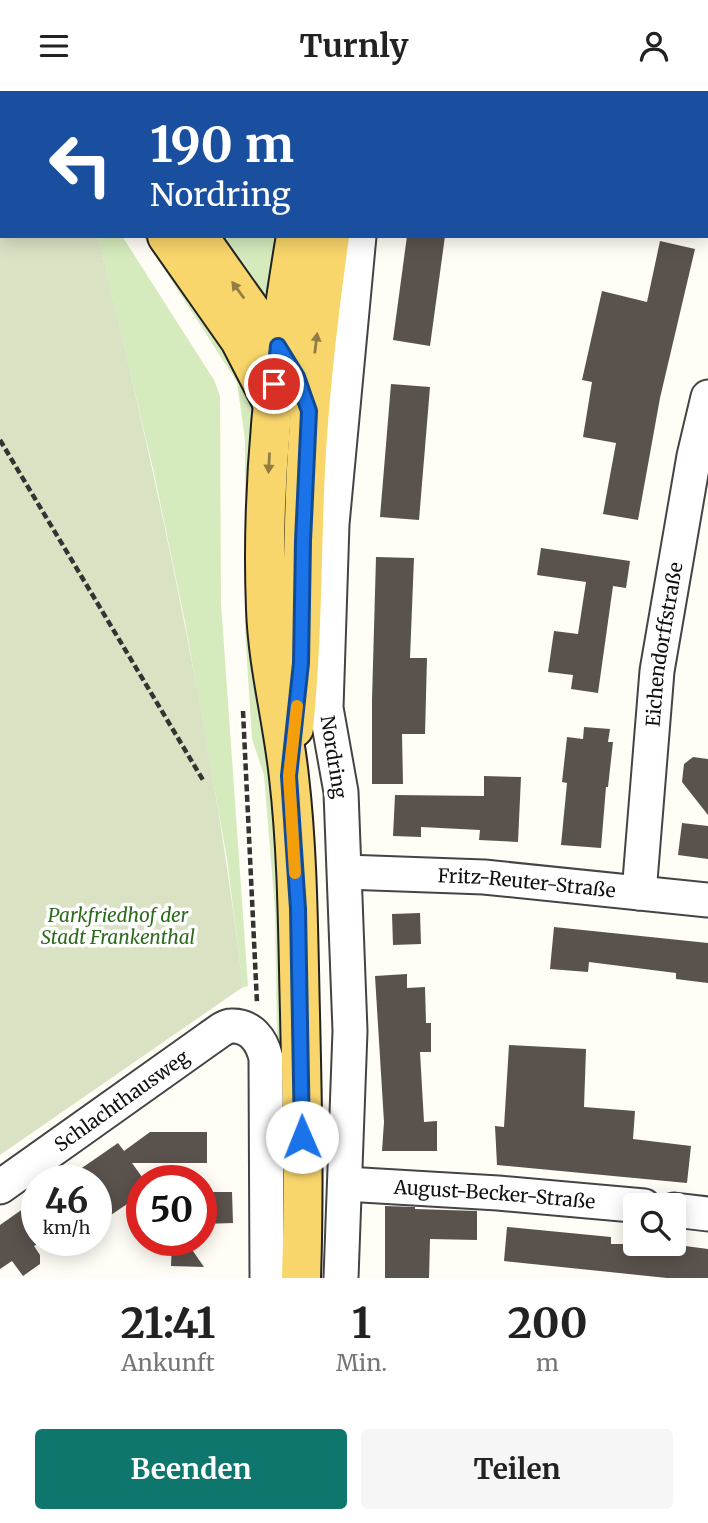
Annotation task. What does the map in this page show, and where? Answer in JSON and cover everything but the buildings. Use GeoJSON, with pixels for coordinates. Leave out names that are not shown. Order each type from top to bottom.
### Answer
{"type":"FeatureCollection","features":[{"type":"Feature","properties":{"kind":"main road"},"geometry":{"type":"LineString","coordinates":[[168,238],[240,340],[272,402]]}},
{"type":"Feature","properties":{"kind":"main road","name":"Nordring"},"geometry":{"type":"LineString","coordinates":[[199,238],[278,346],[297,377],[309,411]]}},
{"type":"Feature","properties":{"kind":"main road","name":"Nordring"},"geometry":{"type":"LineString","coordinates":[[296,238],[272,402],[266,523],[266,608],[270,663],[289,776],[298,909],[304,1210],[301,1278]]}},
{"type":"Feature","properties":{"kind":"main road","name":"Nordring"},"geometry":{"type":"LineString","coordinates":[[289,776],[301,663],[309,411],[330,238]]}},
{"type":"Feature","properties":{"kind":"street","name":"Nordring"},"geometry":{"type":"LineString","coordinates":[[341,1278],[350,1031],[341,792],[326,708],[332,524],[359,238]]}},
{"type":"Feature","properties":{"kind":"street","name":"Eichendorffstraße"},"geometry":{"type":"LineString","coordinates":[[639,893],[657,671],[694,456],[708,397]]}},
{"type":"Feature","properties":{"kind":"street","name":"Fritz-Reuter-Straße"},"geometry":{"type":"LineString","coordinates":[[345,872],[484,877],[708,900]]}},
{"type":"Feature","properties":{"kind":"street","name":"Schlachthausweg"},"geometry":{"type":"LineString","coordinates":[[0,1187],[229,1025],[246,1028],[263,1043],[267,1058],[267,1278]]}},
{"type":"Feature","properties":{"kind":"street","name":"August-Becker-Straße"},"geometry":{"type":"LineString","coordinates":[[345,1184],[623,1204]]}},
{"type":"Feature","properties":{"kind":"street"},"geometry":{"type":"LineString","coordinates":[[686,1211],[708,1214]]}},
{"type":"Feature","properties":{"kind":"path"},"geometry":{"type":"LineString","coordinates":[[0,440],[203,780]]}},
{"type":"Feature","properties":{"kind":"green space","name":"Parkfriedhof der Stadt Frankenthal"},"geometry":{"type":"Polygon","coordinates":[[[0,238],[98,238],[142,422],[182,610],[216,798],[243,987],[0,1155],[0,238]]]}},
{"type":"Feature","properties":{"kind":"green space"},"geometry":{"type":"Polygon","coordinates":[[[98,238],[123,238],[214,380],[220,396],[221,603],[248,986],[243,987],[227,859],[185,622],[154,473],[98,238]]]}},
{"type":"Feature","properties":{"kind":"green space"},"geometry":{"type":"Polygon","coordinates":[[[144,238],[163,238],[255,394],[281,910],[286,1278],[281,1278],[275,910],[264,775],[252,739],[245,630],[245,440],[237,382],[144,238]]]}},
{"type":"Feature","properties":{"kind":"green space"},"geometry":{"type":"Polygon","coordinates":[[[216,238],[285,238],[273,308],[216,238]]]}},
{"type":"Feature","properties":{"kind":"slow traffic"},"geometry":{"type":"LineString","coordinates":[[295,873],[289,776],[297,706]]}},
{"type":"Feature","properties":{"kind":"route"},"geometry":{"type":"LineString","coordinates":[[274,384],[278,346],[297,377],[309,411],[301,663],[289,776],[298,909],[302,1137]]}}]}
